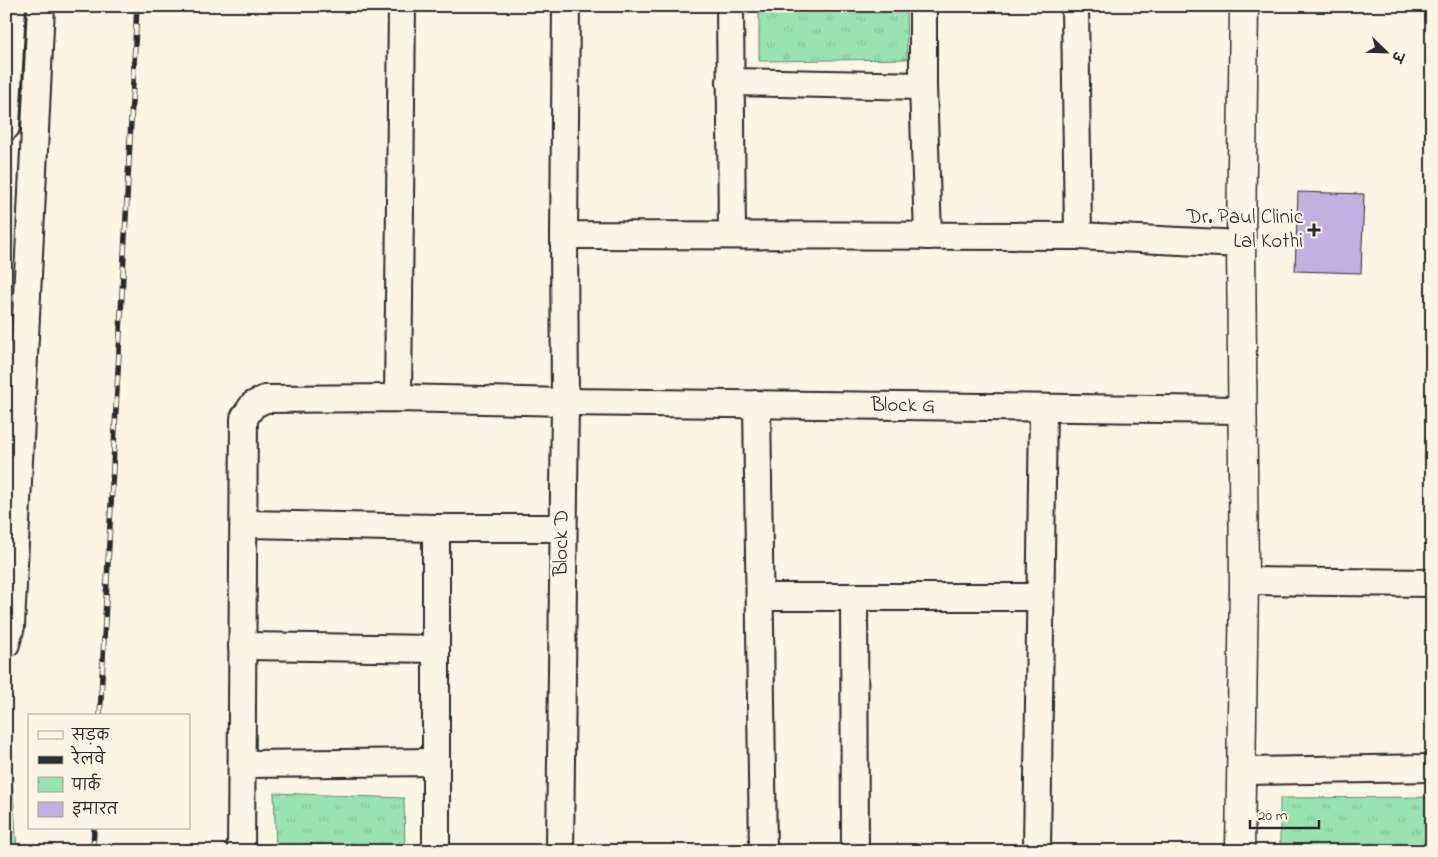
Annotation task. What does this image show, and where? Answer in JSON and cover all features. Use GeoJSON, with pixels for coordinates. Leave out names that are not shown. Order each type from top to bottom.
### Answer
{"type":"FeatureCollection","features":[{"type":"Feature","properties":{"kind":"street"},"geometry":{"type":"LineString","coordinates":[[6,127],[12,6]]}},
{"type":"Feature","properties":{"kind":"street"},"geometry":{"type":"LineString","coordinates":[[6,644],[11,626],[41,6]]}},
{"type":"Feature","properties":{"kind":"street"},"geometry":{"type":"LineString","coordinates":[[398,398],[402,6]]}},
{"type":"Feature","properties":{"kind":"street","name":"Block D"},"geometry":{"type":"LineString","coordinates":[[560,851],[562,528],[565,402],[566,6]]}},
{"type":"Feature","properties":{"kind":"street"},"geometry":{"type":"LineString","coordinates":[[730,6],[732,235]]}},
{"type":"Feature","properties":{"kind":"street"},"geometry":{"type":"LineString","coordinates":[[923,6],[923,86],[928,236]]}},
{"type":"Feature","properties":{"kind":"street"},"geometry":{"type":"LineString","coordinates":[[1075,6],[1078,236]]}},
{"type":"Feature","properties":{"kind":"street"},"geometry":{"type":"LineString","coordinates":[[1240,851],[1244,581],[1242,244],[1244,6]]}},
{"type":"Feature","properties":{"kind":"street"},"geometry":{"type":"LineString","coordinates":[[730,82],[923,86]]}},
{"type":"Feature","properties":{"kind":"street"},"geometry":{"type":"LineString","coordinates":[[564,235],[1078,236],[1242,244]]}},
{"type":"Feature","properties":{"kind":"street","name":"Block G"},"geometry":{"type":"LineString","coordinates":[[241,851],[244,418],[253,404],[265,399],[398,398],[565,402],[1242,410]]}},
{"type":"Feature","properties":{"kind":"street"},"geometry":{"type":"LineString","coordinates":[[757,404],[763,851]]}},
{"type":"Feature","properties":{"kind":"street"},"geometry":{"type":"LineString","coordinates":[[1037,851],[1043,408]]}},
{"type":"Feature","properties":{"kind":"street"},"geometry":{"type":"LineString","coordinates":[[244,524],[436,528],[562,528]]}},
{"type":"Feature","properties":{"kind":"street"},"geometry":{"type":"LineString","coordinates":[[436,528],[436,851]]}},
{"type":"Feature","properties":{"kind":"street"},"geometry":{"type":"LineString","coordinates":[[1244,581],[1432,583]]}},
{"type":"Feature","properties":{"kind":"street"},"geometry":{"type":"LineString","coordinates":[[760,597],[1040,597]]}},
{"type":"Feature","properties":{"kind":"street"},"geometry":{"type":"LineString","coordinates":[[854,597],[855,851]]}},
{"type":"Feature","properties":{"kind":"street"},"geometry":{"type":"LineString","coordinates":[[242,646],[436,649]]}},
{"type":"Feature","properties":{"kind":"street"},"geometry":{"type":"LineString","coordinates":[[243,764],[435,762]]}},
{"type":"Feature","properties":{"kind":"street"},"geometry":{"type":"LineString","coordinates":[[1241,771],[1432,768]]}},
{"type":"Feature","properties":{"kind":"green space"},"geometry":{"type":"Polygon","coordinates":[[[759,6],[906,6],[907,59],[759,61],[759,6]]]}},
{"type":"Feature","properties":{"kind":"green space"},"geometry":{"type":"Polygon","coordinates":[[[6,716],[8,716],[17,851],[6,851],[6,716]]]}},
{"type":"Feature","properties":{"kind":"green space"},"geometry":{"type":"Polygon","coordinates":[[[274,793],[404,798],[405,851],[276,851],[274,793]]]}},
{"type":"Feature","properties":{"kind":"green space"},"geometry":{"type":"Polygon","coordinates":[[[1432,797],[1432,851],[1280,851],[1280,798],[1432,797]]]}},
{"type":"Feature","properties":{"kind":"building"},"geometry":{"type":"Polygon","coordinates":[[[1298,192],[1364,194],[1361,273],[1295,271],[1298,192]]]}},
{"type":"Feature","properties":{"kind":"railway"},"geometry":{"type":"LineString","coordinates":[[100,714],[137,6]]}},
{"type":"Feature","properties":{"kind":"railway"},"geometry":{"type":"LineString","coordinates":[[93,851],[94,830]]}},
{"type":"Feature","properties":{"kind":"place","name":"Dr. Paul Clinic Lal Kothi"},"geometry":{"type":"Point","coordinates":[1314,230]}}]}
